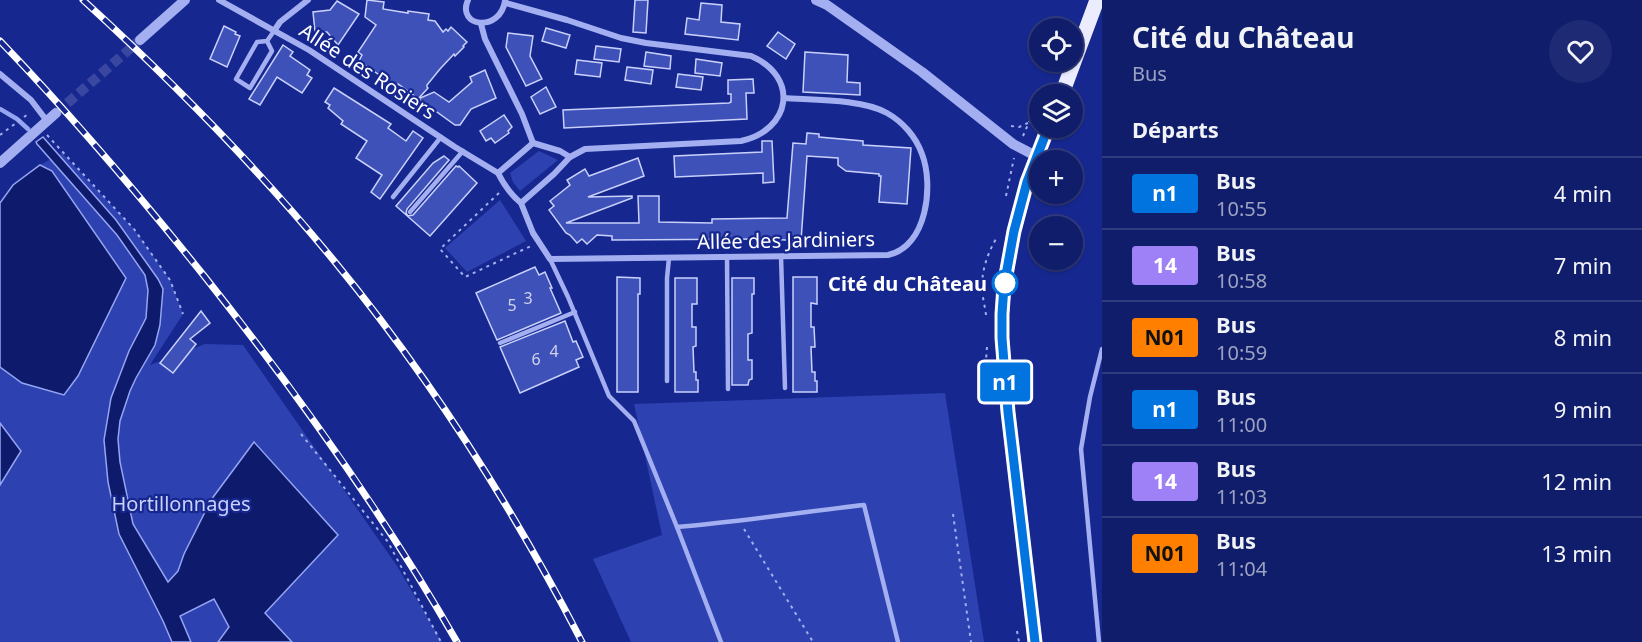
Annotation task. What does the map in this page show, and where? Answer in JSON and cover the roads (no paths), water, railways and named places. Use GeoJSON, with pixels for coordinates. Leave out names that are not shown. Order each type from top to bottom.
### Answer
{"type":"FeatureCollection","features":[{"type":"Feature","properties":{"kind":"main road"},"geometry":{"type":"LineString","coordinates":[[1066,84],[1097,0]]}},
{"type":"Feature","properties":{"kind":"main road"},"geometry":{"type":"LineString","coordinates":[[1029,176],[1014,231],[1004,286],[1002,338],[1008,412],[1035,642]]}},
{"type":"Feature","properties":{"kind":"street"},"geometry":{"type":"LineString","coordinates":[[140,40],[185,0]]}},
{"type":"Feature","properties":{"kind":"street","name":"Allée des Rosiers"},"geometry":{"type":"LineString","coordinates":[[219,0],[309,50],[498,173]]}},
{"type":"Feature","properties":{"kind":"street"},"geometry":{"type":"LineString","coordinates":[[274,31],[280,22],[308,0]]}},
{"type":"Feature","properties":{"kind":"street"},"geometry":{"type":"LineString","coordinates":[[468,0],[466,10],[470,18],[481,24],[489,22],[502,12],[506,2],[621,38],[751,56],[761,60],[769,67],[783,88],[782,109],[769,128],[752,139],[585,149],[570,157],[521,202]]}},
{"type":"Feature","properties":{"kind":"street"},"geometry":{"type":"LineString","coordinates":[[816,0],[827,5],[922,72],[1018,147],[1029,152]]}},
{"type":"Feature","properties":{"kind":"street"},"geometry":{"type":"LineString","coordinates":[[481,24],[485,39],[522,114],[533,143]]}},
{"type":"Feature","properties":{"kind":"street"},"geometry":{"type":"LineString","coordinates":[[0,74],[31,100],[43,124]]}},
{"type":"Feature","properties":{"kind":"street","name":"Allée des Jardiniers"},"geometry":{"type":"LineString","coordinates":[[550,259],[888,255],[896,254],[908,245],[920,226],[924,214],[927,185],[925,163],[910,133],[889,113],[876,107],[784,98]]}},
{"type":"Feature","properties":{"kind":"street"},"geometry":{"type":"LineString","coordinates":[[0,163],[56,113]]}},
{"type":"Feature","properties":{"kind":"street"},"geometry":{"type":"LineString","coordinates":[[533,143],[560,151],[570,157]]}},
{"type":"Feature","properties":{"kind":"street"},"geometry":{"type":"LineString","coordinates":[[533,143],[498,173],[513,196],[521,202],[528,222],[550,259]]}},
{"type":"Feature","properties":{"kind":"lane"},"geometry":{"type":"LineString","coordinates":[[267,42],[274,31]]}},
{"type":"Feature","properties":{"kind":"lane"},"geometry":{"type":"LineString","coordinates":[[257,42],[267,42],[272,51],[250,88],[236,79],[257,42]]}},
{"type":"Feature","properties":{"kind":"lane"},"geometry":{"type":"LineString","coordinates":[[393,197],[441,137]]}},
{"type":"Feature","properties":{"kind":"lane"},"geometry":{"type":"LineString","coordinates":[[410,212],[463,151]]}},
{"type":"Feature","properties":{"kind":"lane"},"geometry":{"type":"LineString","coordinates":[[727,256],[728,388]]}},
{"type":"Feature","properties":{"kind":"lane"},"geometry":{"type":"LineString","coordinates":[[781,256],[785,388]]}},
{"type":"Feature","properties":{"kind":"lane"},"geometry":{"type":"LineString","coordinates":[[667,381],[669,258]]}},
{"type":"Feature","properties":{"kind":"lane"},"geometry":{"type":"LineString","coordinates":[[550,259],[575,312],[609,396],[634,421],[721,642]]}},
{"type":"Feature","properties":{"kind":"lane"},"geometry":{"type":"LineString","coordinates":[[500,343],[575,312]]}},
{"type":"Feature","properties":{"kind":"lane"},"geometry":{"type":"LineString","coordinates":[[1099,642],[1081,449],[1102,349]]}},
{"type":"Feature","properties":{"kind":"lane"},"geometry":{"type":"LineString","coordinates":[[677,527],[864,505],[898,642]]}},
{"type":"Feature","properties":{"kind":"waterway","name":"Cité du Château"},"geometry":{"type":"LineString","coordinates":[[0,109],[28,129]]}},
{"type":"Feature","properties":{"kind":"tunnel"},"geometry":{"type":"LineString","coordinates":[[56,113],[140,40]]}},
{"type":"Feature","properties":{"kind":"railway"},"geometry":{"type":"LineString","coordinates":[[83,0],[150,62],[245,159],[306,227],[370,306],[469,446],[528,543],[582,642]]}},
{"type":"Feature","properties":{"kind":"railway"},"geometry":{"type":"LineString","coordinates":[[0,41],[131,187],[273,365],[369,500],[457,642]]}},
{"type":"Feature","properties":{"kind":"place","name":"Cité du Château"},"geometry":{"type":"Point","coordinates":[1005,283]}},
{"type":"Feature","properties":{"kind":"park label","name":"Hortillonnages"},"geometry":{"type":"Point","coordinates":[181,503]}}]}
